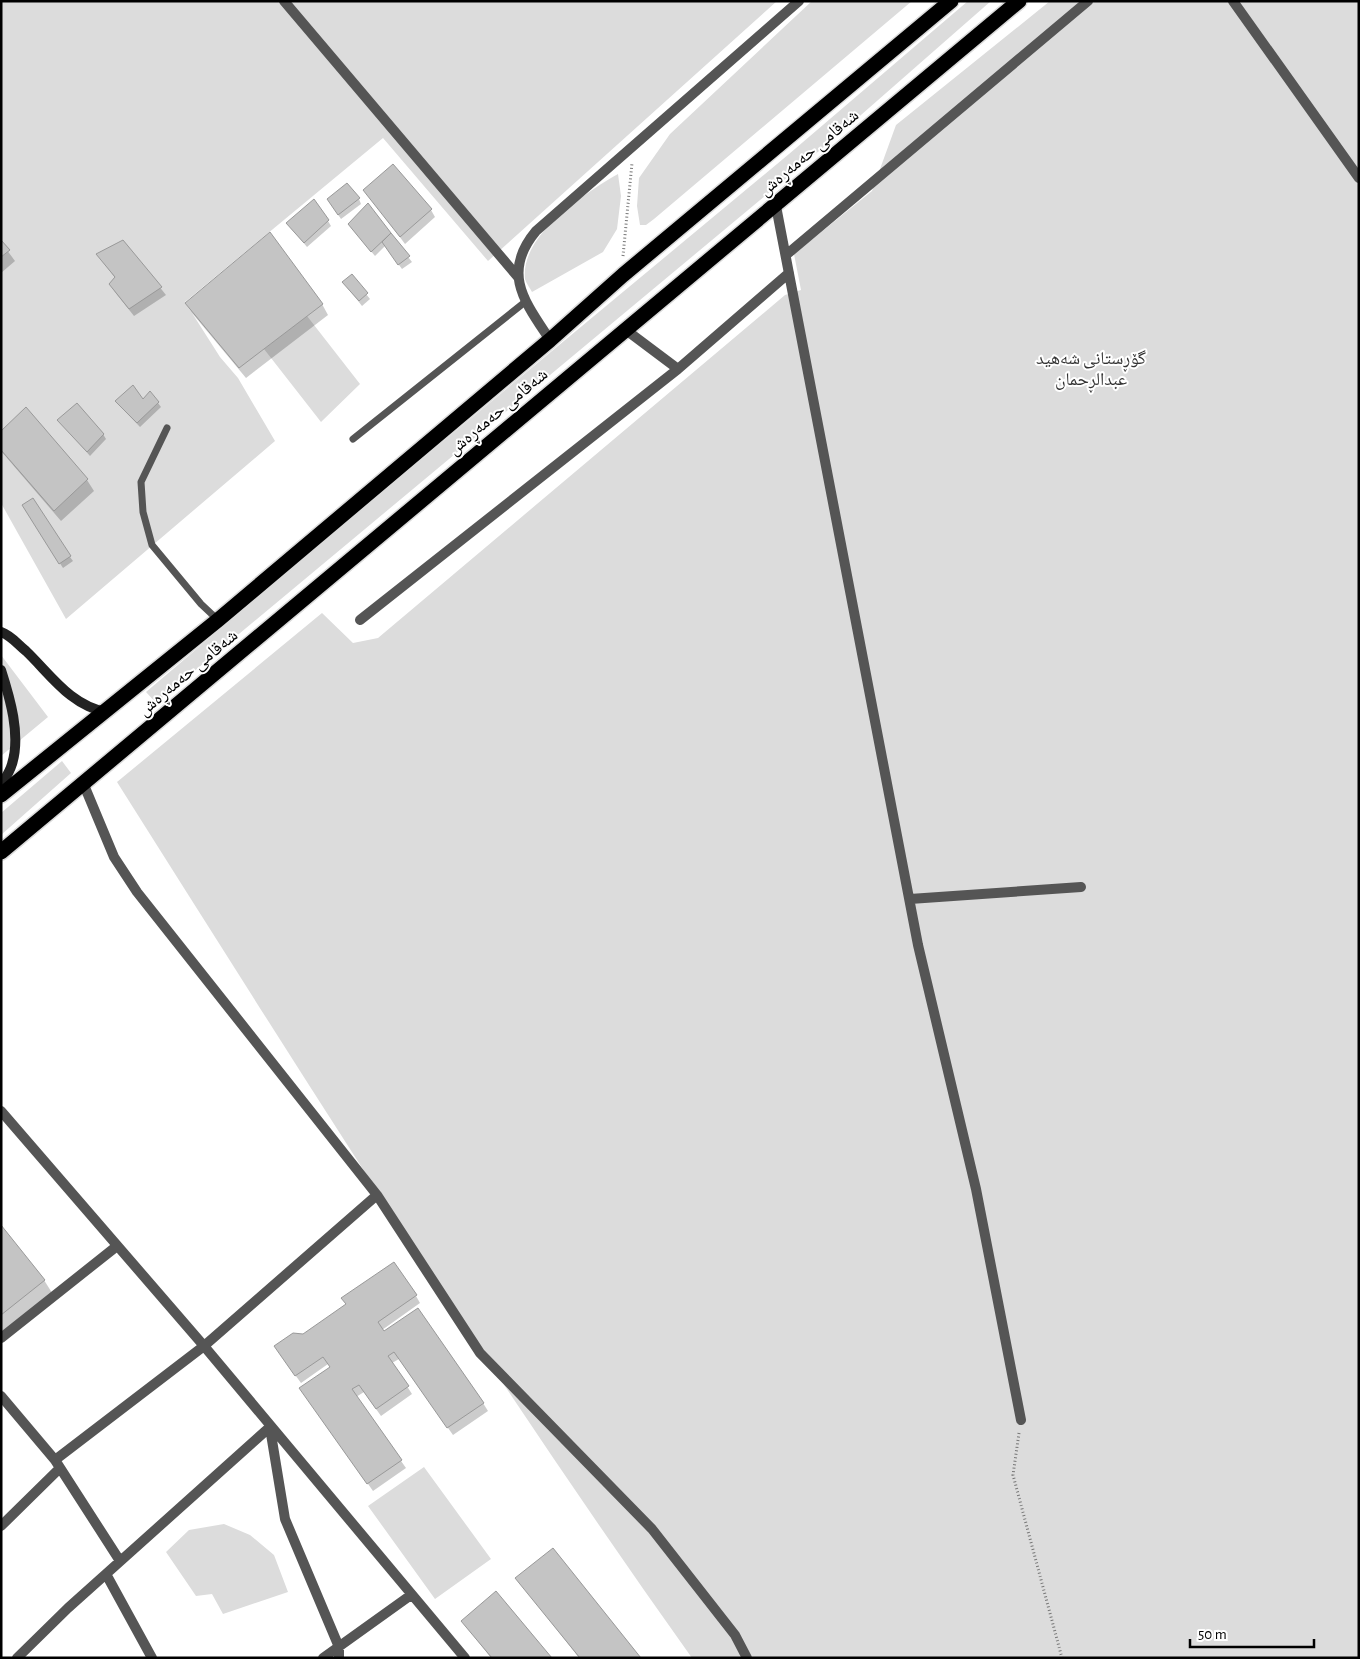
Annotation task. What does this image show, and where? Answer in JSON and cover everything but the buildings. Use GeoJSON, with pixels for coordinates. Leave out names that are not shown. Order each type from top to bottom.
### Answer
{"type":"FeatureCollection","features":[{"type":"Feature","properties":{"kind":"highway","name":"شەقامی حەمەڕەش"},"geometry":{"type":"LineString","coordinates":[[1,795],[218,620],[550,340],[623,274],[951,1]]}},
{"type":"Feature","properties":{"kind":"highway","name":"شەقامی حەمەڕەش"},"geometry":{"type":"LineString","coordinates":[[1,852],[84,785],[776,206],[1018,1]]}},
{"type":"Feature","properties":{"kind":"street"},"geometry":{"type":"LineString","coordinates":[[284,1],[518,277],[525,302],[550,340]]}},
{"type":"Feature","properties":{"kind":"street"},"geometry":{"type":"LineString","coordinates":[[518,277],[522,252],[536,231],[799,1]]}},
{"type":"Feature","properties":{"kind":"street"},"geometry":{"type":"LineString","coordinates":[[786,255],[1088,1]]}},
{"type":"Feature","properties":{"kind":"street"},"geometry":{"type":"LineString","coordinates":[[1233,1],[1359,178]]}},
{"type":"Feature","properties":{"kind":"street"},"geometry":{"type":"LineString","coordinates":[[776,206],[918,944],[976,1189],[1021,1420]]}},
{"type":"Feature","properties":{"kind":"street"},"geometry":{"type":"LineString","coordinates":[[360,620],[678,369],[789,273]]}},
{"type":"Feature","properties":{"kind":"street"},"geometry":{"type":"LineString","coordinates":[[626,330],[678,369]]}},
{"type":"Feature","properties":{"kind":"street"},"geometry":{"type":"LineString","coordinates":[[1,632],[9,635],[37,661],[64,692],[88,708],[106,712]]}},
{"type":"Feature","properties":{"kind":"street"},"geometry":{"type":"LineString","coordinates":[[1,670],[10,699],[15,728],[12,764],[1,785]]}},
{"type":"Feature","properties":{"kind":"street"},"geometry":{"type":"LineString","coordinates":[[84,785],[114,858],[137,892],[377,1194],[480,1353],[652,1529],[735,1635],[747,1658]]}},
{"type":"Feature","properties":{"kind":"street"},"geometry":{"type":"LineString","coordinates":[[910,899],[1081,886]]}},
{"type":"Feature","properties":{"kind":"street"},"geometry":{"type":"LineString","coordinates":[[1,1111],[204,1346],[465,1658]]}},
{"type":"Feature","properties":{"kind":"street"},"geometry":{"type":"LineString","coordinates":[[1,1526],[58,1464],[204,1346],[377,1194]]}},
{"type":"Feature","properties":{"kind":"street"},"geometry":{"type":"LineString","coordinates":[[1,1338],[117,1246]]}},
{"type":"Feature","properties":{"kind":"street"},"geometry":{"type":"LineString","coordinates":[[1,1396],[58,1464],[120,1561]]}},
{"type":"Feature","properties":{"kind":"street"},"geometry":{"type":"LineString","coordinates":[[17,1658],[120,1561],[270,1427]]}},
{"type":"Feature","properties":{"kind":"street"},"geometry":{"type":"LineString","coordinates":[[270,1427],[285,1519],[339,1646],[339,1658]]}},
{"type":"Feature","properties":{"kind":"street"},"geometry":{"type":"LineString","coordinates":[[106,1574],[152,1658]]}},
{"type":"Feature","properties":{"kind":"street"},"geometry":{"type":"LineString","coordinates":[[323,1658],[411,1595]]}},
{"type":"Feature","properties":{"kind":"lane"},"geometry":{"type":"LineString","coordinates":[[353,439],[525,302]]}},
{"type":"Feature","properties":{"kind":"lane"},"geometry":{"type":"LineString","coordinates":[[167,428],[141,482],[143,512],[152,545],[201,604],[218,620]]}},
{"type":"Feature","properties":{"kind":"path"},"geometry":{"type":"LineString","coordinates":[[623,274],[633,156],[643,137]]}},
{"type":"Feature","properties":{"kind":"path"},"geometry":{"type":"LineString","coordinates":[[1021,1420],[1013,1475],[1062,1658]]}},
{"type":"Feature","properties":{"kind":"green space"},"geometry":{"type":"Polygon","coordinates":[[[1,1],[777,1],[488,261],[383,138],[185,302],[220,357],[238,378],[275,441],[66,619],[1,503],[1,1]]]}},
{"type":"Feature","properties":{"kind":"green space"},"geometry":{"type":"Polygon","coordinates":[[[812,1],[912,1],[654,219],[646,225],[640,225],[637,206],[639,178],[670,134],[812,1]]]}},
{"type":"Feature","properties":{"kind":"green space"},"geometry":{"type":"Polygon","coordinates":[[[968,1],[991,1],[837,136],[156,703],[146,692],[339,528],[789,154],[968,1]]]}},
{"type":"Feature","properties":{"kind":"green space","name":"گۆڕستانی شەهید عبدالڕحمان"},"geometry":{"type":"Polygon","coordinates":[[[1050,1],[1359,1],[1359,1658],[692,1658],[470,1334],[117,782],[322,613],[353,643],[378,638],[785,295],[801,290],[794,254],[872,191],[896,125],[1050,1]]]}},
{"type":"Feature","properties":{"kind":"green space"},"geometry":{"type":"Polygon","coordinates":[[[618,174],[621,196],[617,229],[603,252],[532,292],[525,279],[526,263],[533,247],[544,231],[573,204],[618,174]]]}},
{"type":"Feature","properties":{"kind":"green space"},"geometry":{"type":"Polygon","coordinates":[[[307,316],[360,384],[321,422],[264,349],[307,316]]]}},
{"type":"Feature","properties":{"kind":"green space"},"geometry":{"type":"Polygon","coordinates":[[[1,655],[48,717],[1,756],[1,655]]]}},
{"type":"Feature","properties":{"kind":"green space"},"geometry":{"type":"Polygon","coordinates":[[[62,761],[71,773],[1,835],[1,813],[62,761]]]}},
{"type":"Feature","properties":{"kind":"green space"},"geometry":{"type":"Polygon","coordinates":[[[424,1467],[491,1559],[435,1599],[368,1506],[424,1467]]]}},
{"type":"Feature","properties":{"kind":"green space"},"geometry":{"type":"Polygon","coordinates":[[[224,1524],[250,1535],[274,1555],[288,1592],[223,1614],[212,1594],[196,1596],[166,1552],[189,1530],[224,1524]]]}}]}
